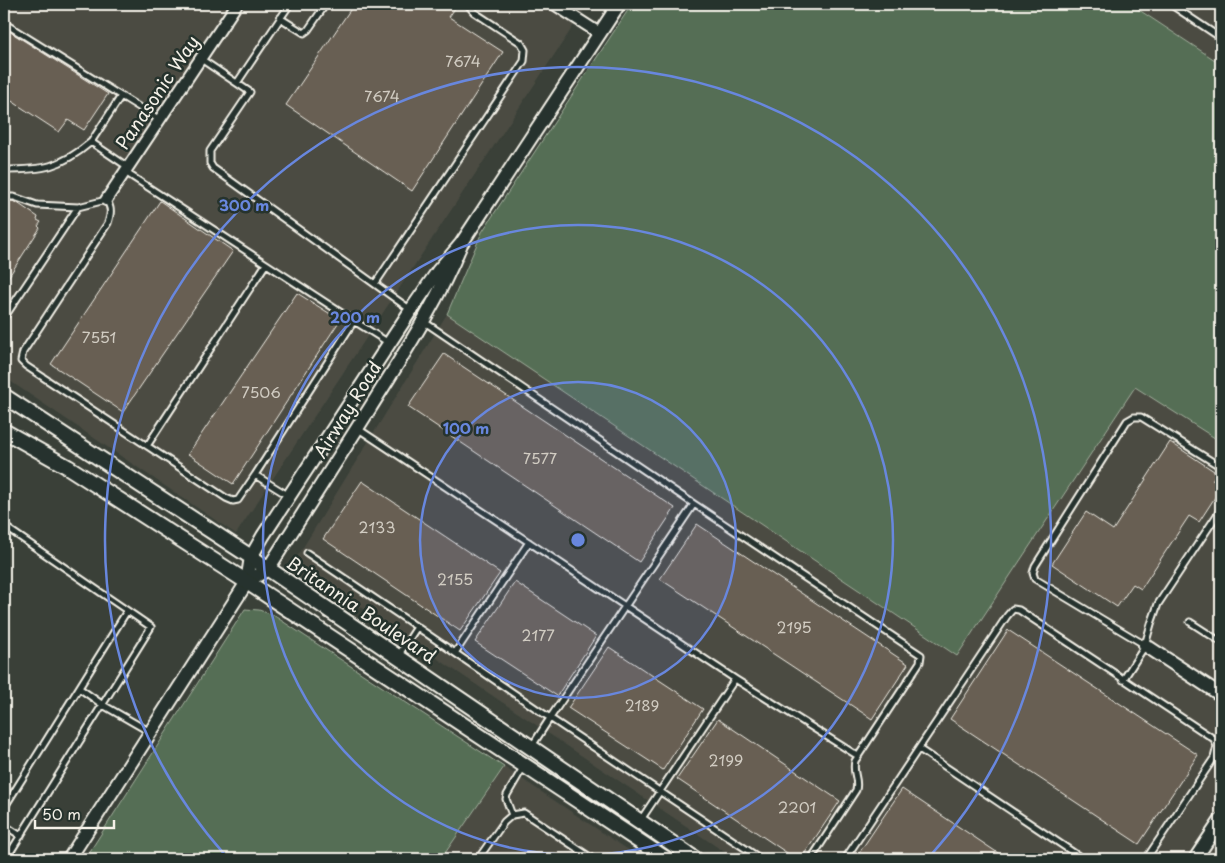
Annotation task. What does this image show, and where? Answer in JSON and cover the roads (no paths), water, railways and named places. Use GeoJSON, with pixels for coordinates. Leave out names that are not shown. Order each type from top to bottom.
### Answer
{"type":"FeatureCollection","features":[{"type":"Feature","properties":{"kind":"main road","name":"Britannia Boulevard"},"geometry":{"type":"LineString","coordinates":[[4,396],[251,557],[397,658],[696,859]]}},
{"type":"Feature","properties":{"kind":"main road"},"geometry":{"type":"LineString","coordinates":[[4,431],[68,467],[247,582],[666,859]]}},
{"type":"Feature","properties":{"kind":"street","name":"Panasonic Way"},"geometry":{"type":"LineString","coordinates":[[106,200],[237,4]]}},
{"type":"Feature","properties":{"kind":"street"},"geometry":{"type":"LineString","coordinates":[[554,4],[599,33]]}},
{"type":"Feature","properties":{"kind":"street","name":"Airway Road"},"geometry":{"type":"LineString","coordinates":[[69,859],[247,582],[251,557],[289,496],[438,270],[461,244],[619,4]]}},
{"type":"Feature","properties":{"kind":"street","name":"Airway Road"},"geometry":{"type":"LineString","coordinates":[[247,582],[268,569],[423,322],[448,277],[461,244]]}},
{"type":"Feature","properties":{"kind":"street"},"geometry":{"type":"LineString","coordinates":[[1145,645],[1221,695]]}},
{"type":"Feature","properties":{"kind":"street"},"geometry":{"type":"LineString","coordinates":[[1195,859],[1221,820]]}},
{"type":"Feature","properties":{"kind":"lane"},"geometry":{"type":"LineString","coordinates":[[237,83],[290,4]]}},
{"type":"Feature","properties":{"kind":"lane"},"geometry":{"type":"LineString","coordinates":[[280,18],[304,32],[308,30],[326,4]]}},
{"type":"Feature","properties":{"kind":"lane"},"geometry":{"type":"LineString","coordinates":[[375,284],[524,60],[525,50],[522,42],[474,12],[468,4]]}},
{"type":"Feature","properties":{"kind":"lane"},"geometry":{"type":"LineString","coordinates":[[1170,4],[1221,38]]}},
{"type":"Feature","properties":{"kind":"lane"},"geometry":{"type":"LineString","coordinates":[[4,23],[160,120]]}},
{"type":"Feature","properties":{"kind":"lane"},"geometry":{"type":"LineString","coordinates":[[200,59],[250,92],[210,151],[210,163],[213,168],[411,310]]}},
{"type":"Feature","properties":{"kind":"lane"},"geometry":{"type":"LineString","coordinates":[[4,170],[40,169],[60,163],[74,156],[90,142],[121,96]]}},
{"type":"Feature","properties":{"kind":"lane"},"geometry":{"type":"LineString","coordinates":[[90,142],[126,170],[266,264],[389,343]]}},
{"type":"Feature","properties":{"kind":"lane"},"geometry":{"type":"LineString","coordinates":[[4,197],[14,197],[37,205],[78,207],[106,200],[110,205],[111,214],[108,222],[22,352],[21,361],[233,502],[238,500],[255,475],[354,321]]}},
{"type":"Feature","properties":{"kind":"lane"},"geometry":{"type":"LineString","coordinates":[[4,318],[78,207]]}},
{"type":"Feature","properties":{"kind":"lane"},"geometry":{"type":"LineString","coordinates":[[147,446],[266,264]]}},
{"type":"Feature","properties":{"kind":"lane"},"geometry":{"type":"LineString","coordinates":[[423,322],[921,655],[920,662],[858,756],[853,767],[858,782],[856,790],[811,859]]}},
{"type":"Feature","properties":{"kind":"lane"},"geometry":{"type":"LineString","coordinates":[[1145,645],[1035,579],[1032,573],[1034,566],[1127,421],[1134,417],[1141,416],[1221,467]]}},
{"type":"Feature","properties":{"kind":"lane"},"geometry":{"type":"LineString","coordinates":[[357,428],[735,678],[858,756]]}},
{"type":"Feature","properties":{"kind":"lane"},"geometry":{"type":"LineString","coordinates":[[255,475],[289,496]]}},
{"type":"Feature","properties":{"kind":"lane"},"geometry":{"type":"LineString","coordinates":[[531,748],[694,504]]}},
{"type":"Feature","properties":{"kind":"lane"},"geometry":{"type":"LineString","coordinates":[[1123,680],[1145,645],[1158,604],[1221,509]]}},
{"type":"Feature","properties":{"kind":"lane"},"geometry":{"type":"LineString","coordinates":[[4,526],[151,627],[6,859]]}},
{"type":"Feature","properties":{"kind":"lane"},"geometry":{"type":"LineString","coordinates":[[455,653],[529,542]]}},
{"type":"Feature","properties":{"kind":"lane"},"geometry":{"type":"LineString","coordinates":[[307,553],[761,859]]}},
{"type":"Feature","properties":{"kind":"lane"},"geometry":{"type":"LineString","coordinates":[[845,859],[1006,616],[1013,609],[1019,610],[1214,739],[1217,746],[1214,758],[1146,859]]}},
{"type":"Feature","properties":{"kind":"lane"},"geometry":{"type":"LineString","coordinates":[[4,808],[127,611]]}},
{"type":"Feature","properties":{"kind":"lane"},"geometry":{"type":"LineString","coordinates":[[1190,622],[1221,642]]}},
{"type":"Feature","properties":{"kind":"lane"},"geometry":{"type":"LineString","coordinates":[[397,658],[417,627]]}},
{"type":"Feature","properties":{"kind":"lane"},"geometry":{"type":"LineString","coordinates":[[640,822],[735,678]]}},
{"type":"Feature","properties":{"kind":"lane"},"geometry":{"type":"LineString","coordinates":[[79,688],[103,705],[151,733]]}},
{"type":"Feature","properties":{"kind":"lane"},"geometry":{"type":"LineString","coordinates":[[918,749],[1083,859]]}},
{"type":"Feature","properties":{"kind":"lane"},"geometry":{"type":"LineString","coordinates":[[512,815],[506,799],[507,795],[525,766]]}},
{"type":"Feature","properties":{"kind":"lane"},"geometry":{"type":"LineString","coordinates":[[478,859],[504,822],[512,815],[524,813],[593,859]]}},
{"type":"Feature","properties":{"kind":"lane"},"geometry":{"type":"LineString","coordinates":[[4,826],[21,836]]}}]}
